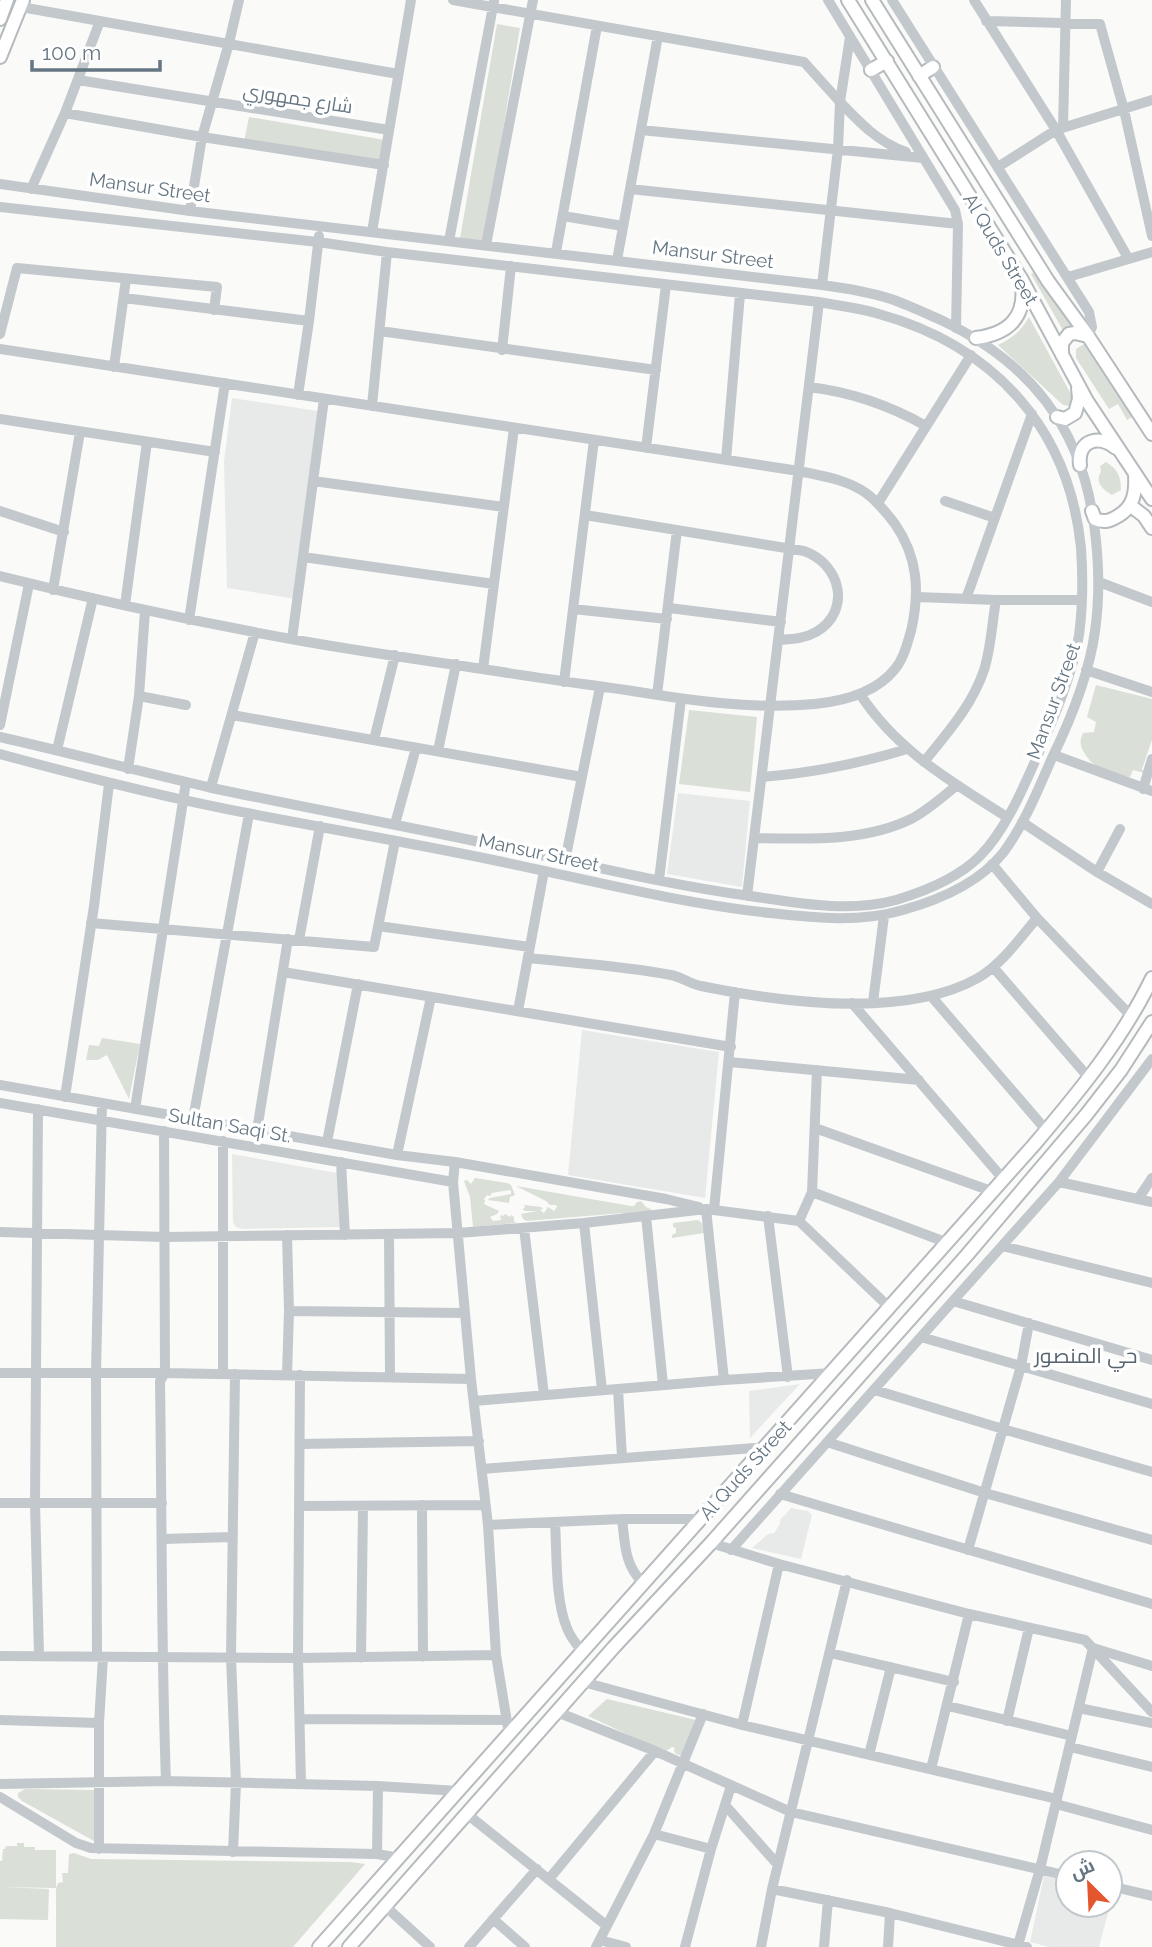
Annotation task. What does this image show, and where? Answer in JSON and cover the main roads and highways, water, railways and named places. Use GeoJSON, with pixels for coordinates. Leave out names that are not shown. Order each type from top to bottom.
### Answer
{"type":"FeatureCollection","features":[{"type":"Feature","properties":{"kind":"main road"},"geometry":{"type":"LineString","coordinates":[[0,19],[7,0]]}},
{"type":"Feature","properties":{"kind":"main road","name":"Al Quds Street"},"geometry":{"type":"LineString","coordinates":[[848,0],[1022,280],[1077,384],[1152,499]]}},
{"type":"Feature","properties":{"kind":"main road","name":"Al Quds Street"},"geometry":{"type":"LineString","coordinates":[[872,0],[1048,281],[1088,336],[1152,434]]}},
{"type":"Feature","properties":{"kind":"main road"},"geometry":{"type":"LineString","coordinates":[[0,57],[22,3]]}},
{"type":"Feature","properties":{"kind":"main road"},"geometry":{"type":"LineString","coordinates":[[871,70],[887,61]]}},
{"type":"Feature","properties":{"kind":"main road"},"geometry":{"type":"LineString","coordinates":[[919,76],[933,67]]}},
{"type":"Feature","properties":{"kind":"main road"},"geometry":{"type":"LineString","coordinates":[[976,338],[989,336],[1012,324],[1022,300],[1022,280]]}},
{"type":"Feature","properties":{"kind":"main road"},"geometry":{"type":"LineString","coordinates":[[1062,355],[1062,343],[1069,334],[1088,336]]}},
{"type":"Feature","properties":{"kind":"main road"},"geometry":{"type":"LineString","coordinates":[[1057,417],[1065,419],[1075,413],[1079,399],[1077,384]]}},
{"type":"Feature","properties":{"kind":"main road"},"geometry":{"type":"LineString","coordinates":[[1135,407],[1152,416]]}},
{"type":"Feature","properties":{"kind":"main road"},"geometry":{"type":"LineString","coordinates":[[1080,465],[1083,449],[1092,441],[1104,440],[1121,451]]}},
{"type":"Feature","properties":{"kind":"main road"},"geometry":{"type":"LineString","coordinates":[[1093,511],[1095,519],[1106,522],[1124,513],[1130,506],[1135,489],[1134,471]]}},
{"type":"Feature","properties":{"kind":"main road"},"geometry":{"type":"LineString","coordinates":[[1130,506],[1144,516],[1152,528]]}},
{"type":"Feature","properties":{"kind":"main road","name":"Al Quds Street"},"geometry":{"type":"LineString","coordinates":[[319,1947],[1034,1146],[1121,1033],[1152,978]]}},
{"type":"Feature","properties":{"kind":"main road","name":"Al Quds Street"},"geometry":{"type":"LineString","coordinates":[[351,1946],[614,1647],[711,1543],[959,1264],[1121,1070],[1152,1022]]}},
{"type":"Feature","properties":{"kind":"main road"},"geometry":{"type":"LineString","coordinates":[[1034,1146],[1049,1158]]}},
{"type":"Feature","properties":{"kind":"main road"},"geometry":{"type":"LineString","coordinates":[[598,1633],[614,1647]]}},
{"type":"Feature","properties":{"kind":"district","name":"حي المنصور"},"geometry":{"type":"Point","coordinates":[1086,1356]}}]}
